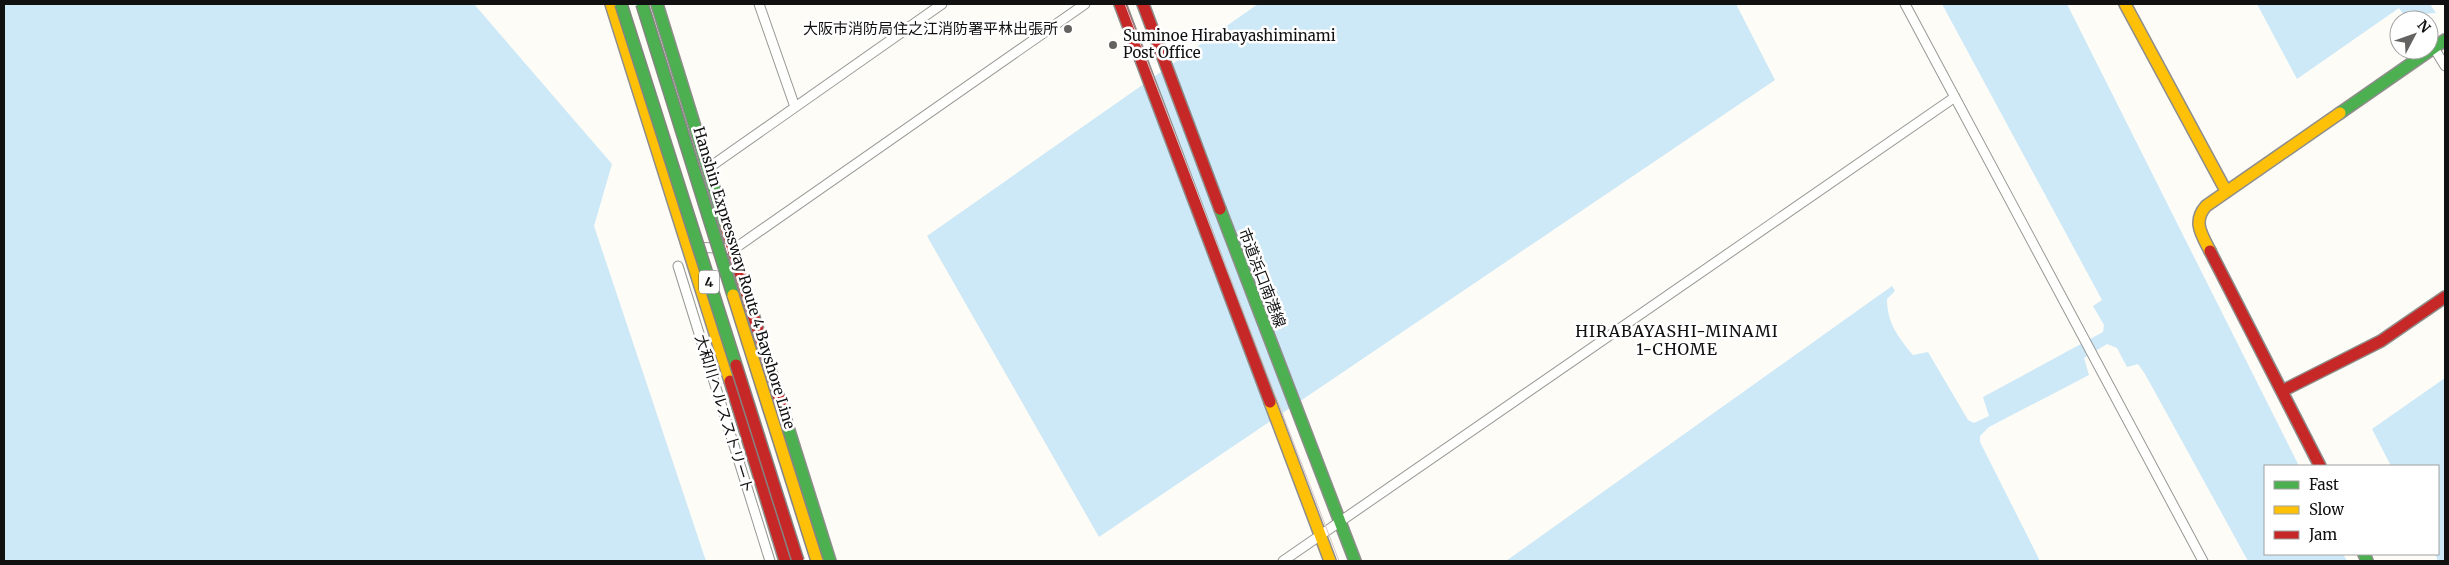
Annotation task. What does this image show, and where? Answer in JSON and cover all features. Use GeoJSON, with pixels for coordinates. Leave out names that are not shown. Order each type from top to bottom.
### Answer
{"type":"FeatureCollection","features":[{"type":"Feature","properties":{"kind":"main road"},"geometry":{"type":"LineString","coordinates":[[611,4],[689,247],[785,561]]}},
{"type":"Feature","properties":{"kind":"main road","name":"4"},"geometry":{"type":"LineString","coordinates":[[621,4],[798,561]]}},
{"type":"Feature","properties":{"kind":"main road","name":"Hanshin Expressway Route 4 Bayshore Line"},"geometry":{"type":"LineString","coordinates":[[642,4],[818,561]]}},
{"type":"Feature","properties":{"kind":"main road"},"geometry":{"type":"LineString","coordinates":[[657,4],[830,561]]}},
{"type":"Feature","properties":{"kind":"main road"},"geometry":{"type":"LineString","coordinates":[[1120,4],[1330,561]]}},
{"type":"Feature","properties":{"kind":"main road","name":"市道浜口南港線"},"geometry":{"type":"LineString","coordinates":[[1143,4],[1297,413],[1355,561]]}},
{"type":"Feature","properties":{"kind":"main road"},"geometry":{"type":"LineString","coordinates":[[2124,4],[2226,191]]}},
{"type":"Feature","properties":{"kind":"main road"},"geometry":{"type":"LineString","coordinates":[[2319,465],[2198,227],[2198,221],[2202,210],[2226,191],[2417,60]]}},
{"type":"Feature","properties":{"kind":"main road"},"geometry":{"type":"LineString","coordinates":[[2282,392],[2381,341],[2445,297]]}},
{"type":"Feature","properties":{"kind":"street"},"geometry":{"type":"LineString","coordinates":[[606,4],[626,51]]}},
{"type":"Feature","properties":{"kind":"street"},"geometry":{"type":"LineString","coordinates":[[759,4],[795,107]]}},
{"type":"Feature","properties":{"kind":"street"},"geometry":{"type":"LineString","coordinates":[[707,169],[942,4]]}},
{"type":"Feature","properties":{"kind":"street"},"geometry":{"type":"LineString","coordinates":[[689,247],[734,249],[1085,4]]}},
{"type":"Feature","properties":{"kind":"street"},"geometry":{"type":"LineString","coordinates":[[1905,4],[2203,561]]}},
{"type":"Feature","properties":{"kind":"street"},"geometry":{"type":"LineString","coordinates":[[1283,561],[1954,96]]}},
{"type":"Feature","properties":{"kind":"street","name":"大和川ヘルスストリート"},"geometry":{"type":"LineString","coordinates":[[678,266],[770,561]]}},
{"type":"Feature","properties":{"kind":"water"},"geometry":{"type":"Polygon","coordinates":[[[4,4],[474,4],[612,164],[594,226],[706,561],[4,561],[4,4]]]}},
{"type":"Feature","properties":{"kind":"water"},"geometry":{"type":"Polygon","coordinates":[[[1258,4],[1736,4],[1775,80],[1099,537],[927,236],[1258,4]]]}},
{"type":"Feature","properties":{"kind":"water"},"geometry":{"type":"Polygon","coordinates":[[[1942,4],[2067,4],[2298,465],[2264,465],[2264,555],[2344,555],[2347,561],[2248,561],[2145,374],[2138,364],[2127,367],[2117,348],[2107,344],[2084,358],[2089,375],[1989,427],[1980,436],[1980,442],[2040,561],[1506,561],[1892,286],[1895,291],[1887,299],[1888,308],[1891,323],[1898,336],[1913,355],[1928,352],[1968,420],[1974,423],[1989,416],[1983,397],[2103,332],[2104,325],[2093,306],[2102,300],[1942,4]]]}},
{"type":"Feature","properties":{"kind":"water"},"geometry":{"type":"Polygon","coordinates":[[[2257,4],[2430,4],[2434,10],[2400,10],[2399,8],[2389,10],[2389,15],[2297,79],[2257,4]]]}},
{"type":"Feature","properties":{"kind":"water"},"geometry":{"type":"Polygon","coordinates":[[[2445,378],[2445,561],[2438,561],[2435,555],[2439,555],[2439,465],[2390,465],[2372,429],[2445,378]]]}},
{"type":"Feature","properties":{"kind":"tram line"},"geometry":{"type":"LineString","coordinates":[[1125,4],[1339,561]]}},
{"type":"Feature","properties":{"kind":"traffic: fast"},"geometry":{"type":"LineString","coordinates":[[621,4],[736,365]]}},
{"type":"Feature","properties":{"kind":"traffic: fast"},"geometry":{"type":"LineString","coordinates":[[642,4],[733,295]]}},
{"type":"Feature","properties":{"kind":"traffic: fast"},"geometry":{"type":"LineString","coordinates":[[657,4],[726,227]]}},
{"type":"Feature","properties":{"kind":"traffic: fast"},"geometry":{"type":"LineString","coordinates":[[2340,113],[2445,40]]}},
{"type":"Feature","properties":{"kind":"traffic: fast"},"geometry":{"type":"LineString","coordinates":[[1220,209],[1355,561]]}},
{"type":"Feature","properties":{"kind":"traffic: fast"},"geometry":{"type":"LineString","coordinates":[[786,421],[830,561]]}},
{"type":"Feature","properties":{"kind":"traffic: fast"},"geometry":{"type":"LineString","coordinates":[[2364,555],[2367,561]]}},
{"type":"Feature","properties":{"kind":"traffic: slow"},"geometry":{"type":"LineString","coordinates":[[611,4],[730,381]]}},
{"type":"Feature","properties":{"kind":"traffic: slow"},"geometry":{"type":"LineString","coordinates":[[2125,4],[2226,191]]}},
{"type":"Feature","properties":{"kind":"traffic: slow"},"geometry":{"type":"LineString","coordinates":[[2210,251],[2199,223],[2206,206],[2340,113]]}},
{"type":"Feature","properties":{"kind":"traffic: slow"},"geometry":{"type":"LineString","coordinates":[[733,295],[817,561]]}},
{"type":"Feature","properties":{"kind":"traffic: slow"},"geometry":{"type":"LineString","coordinates":[[1270,402],[1330,561]]}},
{"type":"Feature","properties":{"kind":"traffic: jam"},"geometry":{"type":"LineString","coordinates":[[1120,4],[1270,402]]}},
{"type":"Feature","properties":{"kind":"traffic: jam"},"geometry":{"type":"LineString","coordinates":[[1143,4],[1220,209]]}},
{"type":"Feature","properties":{"kind":"traffic: jam"},"geometry":{"type":"LineString","coordinates":[[726,227],[786,421]]}},
{"type":"Feature","properties":{"kind":"traffic: jam"},"geometry":{"type":"LineString","coordinates":[[2210,251],[2319,465]]}},
{"type":"Feature","properties":{"kind":"traffic: jam"},"geometry":{"type":"LineString","coordinates":[[2282,391],[2381,341],[2445,297]]}},
{"type":"Feature","properties":{"kind":"traffic: jam"},"geometry":{"type":"LineString","coordinates":[[736,365],[798,561]]}},
{"type":"Feature","properties":{"kind":"traffic: jam"},"geometry":{"type":"LineString","coordinates":[[730,381],[785,561]]}},
{"type":"Feature","properties":{"kind":"place","name":"大阪市消防局住之江消防署平林出張所"},"geometry":{"type":"Point","coordinates":[1068,29]}},
{"type":"Feature","properties":{"kind":"place","name":"Suminoe Hirabayashiminami Post Office"},"geometry":{"type":"Point","coordinates":[1113,45]}},
{"type":"Feature","properties":{"kind":"district","name":"HIRABAYASHI-MINAMI 1-CHOME"},"geometry":{"type":"Point","coordinates":[1677,340]}}]}
